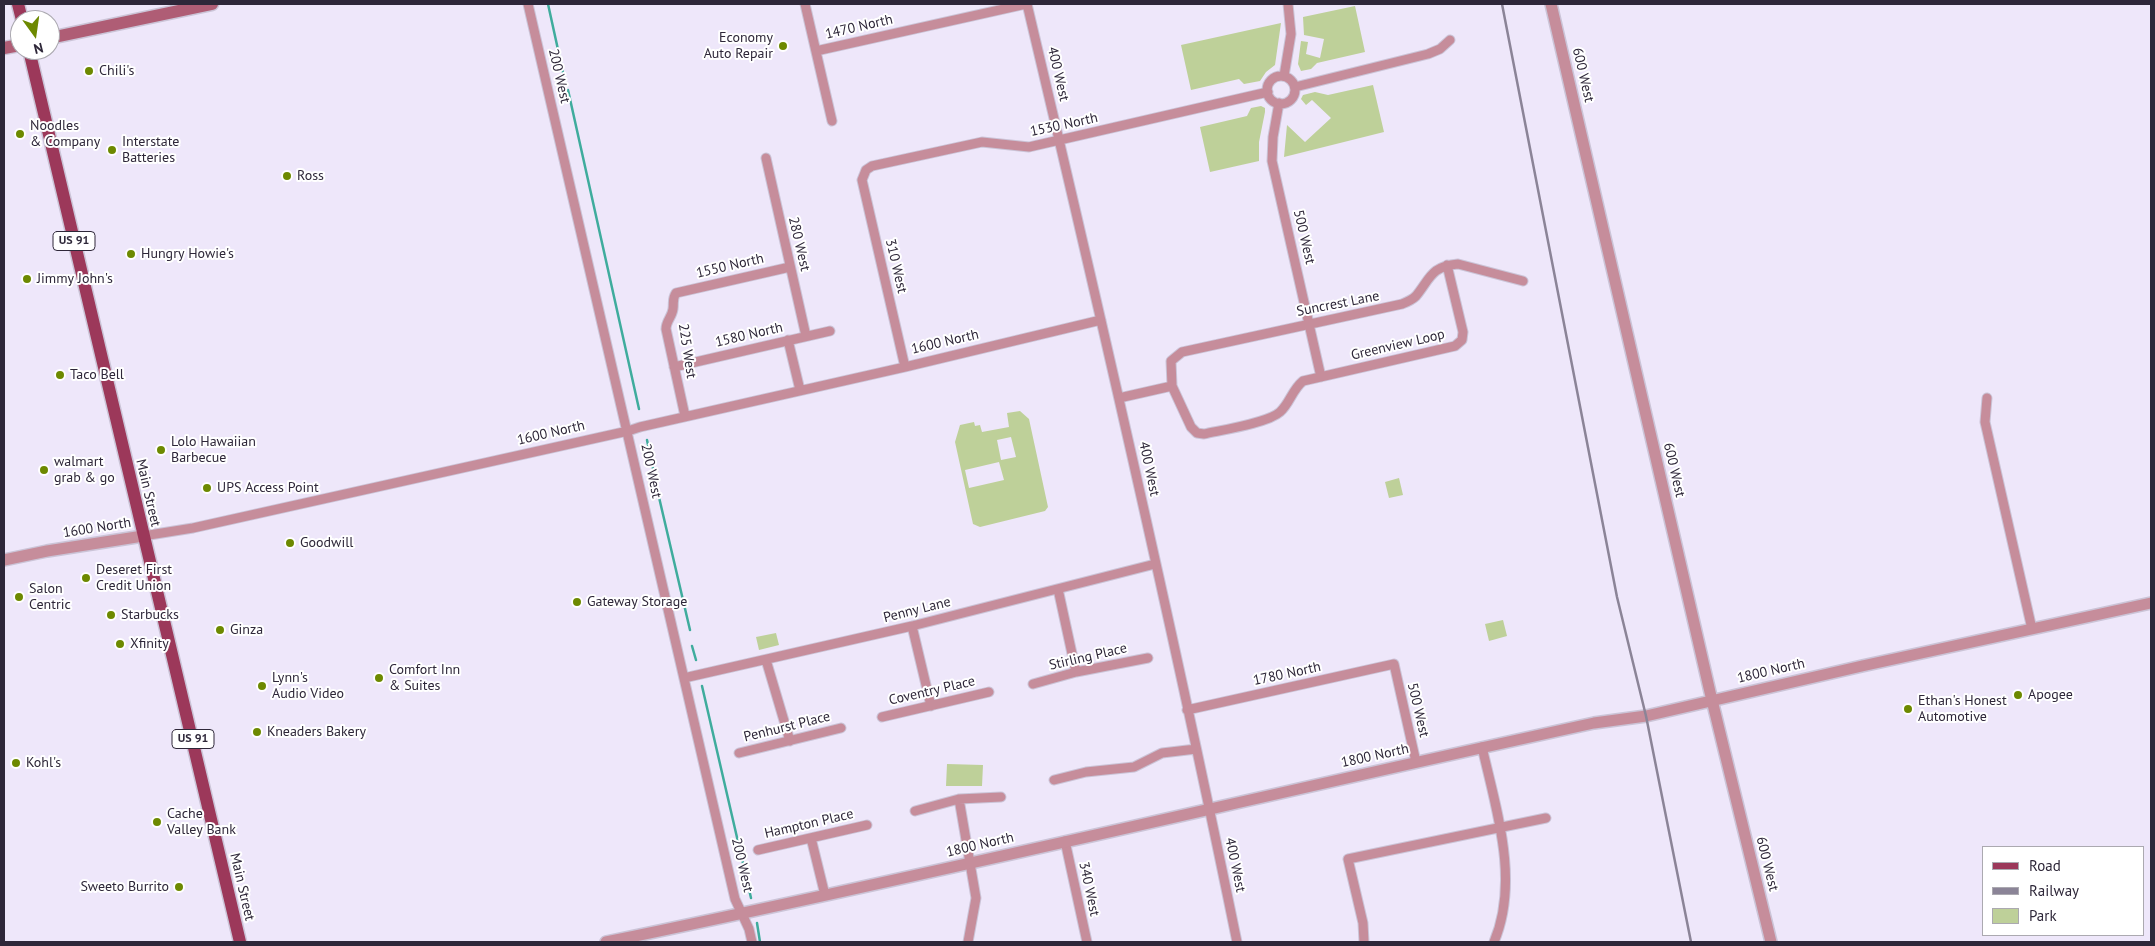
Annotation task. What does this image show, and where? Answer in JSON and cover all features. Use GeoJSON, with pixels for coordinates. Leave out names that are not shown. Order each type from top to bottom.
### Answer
{"type":"FeatureCollection","features":[{"type":"Feature","properties":{"kind":"main road"},"geometry":{"type":"LineString","coordinates":[[60,36],[212,4]]}},
{"type":"Feature","properties":{"kind":"main road","name":"Main Street"},"geometry":{"type":"LineString","coordinates":[[31,60],[142,536],[240,942]]}},
{"type":"Feature","properties":{"kind":"street","name":"200 West"},"geometry":{"type":"LineString","coordinates":[[528,4],[735,899],[740,914],[749,929],[752,942]]}},
{"type":"Feature","properties":{"kind":"street"},"geometry":{"type":"LineString","coordinates":[[805,4],[832,121]]}},
{"type":"Feature","properties":{"kind":"street","name":"1470 North"},"geometry":{"type":"LineString","coordinates":[[816,51],[1026,4]]}},
{"type":"Feature","properties":{"kind":"street","name":"400 West"},"geometry":{"type":"LineString","coordinates":[[1026,4],[1060,140],[1119,398],[1210,808],[1237,942]]}},
{"type":"Feature","properties":{"kind":"street"},"geometry":{"type":"LineString","coordinates":[[1284,76],[1291,34],[1288,4]]}},
{"type":"Feature","properties":{"kind":"street","name":"600 West"},"geometry":{"type":"LineString","coordinates":[[1551,4],[1712,700],[1771,942]]}},
{"type":"Feature","properties":{"kind":"street"},"geometry":{"type":"LineString","coordinates":[[1295,87],[1428,54],[1440,50],[1450,40]]}},
{"type":"Feature","properties":{"kind":"street"},"geometry":{"type":"LineString","coordinates":[[1284,76],[1291,80],[1295,87],[1291,99],[1279,104],[1272,100],[1268,92],[1272,80],[1284,76]]}},
{"type":"Feature","properties":{"kind":"street","name":"1530 North"},"geometry":{"type":"LineString","coordinates":[[866,170],[872,166],[982,142],[1030,147],[1268,92]]}},
{"type":"Feature","properties":{"kind":"street","name":"500 West"},"geometry":{"type":"LineString","coordinates":[[1279,104],[1272,137],[1272,161],[1321,377]]}},
{"type":"Feature","properties":{"kind":"street","name":"280 West"},"geometry":{"type":"LineString","coordinates":[[766,158],[806,336]]}},
{"type":"Feature","properties":{"kind":"street","name":"310 West"},"geometry":{"type":"LineString","coordinates":[[866,170],[862,180],[906,367]]}},
{"type":"Feature","properties":{"kind":"street"},"geometry":{"type":"LineString","coordinates":[[1447,265],[1458,264],[1524,281]]}},
{"type":"Feature","properties":{"kind":"street","name":"Suncrest Lane"},"geometry":{"type":"LineString","coordinates":[[1172,386],[1171,361],[1182,352],[1402,304],[1415,297],[1426,280],[1436,270],[1447,265]]}},
{"type":"Feature","properties":{"kind":"street","name":"Greenview Loop"},"geometry":{"type":"LineString","coordinates":[[1321,377],[1455,346],[1462,340],[1463,332],[1447,265]]}},
{"type":"Feature","properties":{"kind":"street","name":"1550 North"},"geometry":{"type":"LineString","coordinates":[[676,293],[790,266]]}},
{"type":"Feature","properties":{"kind":"street","name":"225 West"},"geometry":{"type":"LineString","coordinates":[[676,293],[673,297],[673,308],[666,324],[685,416]]}},
{"type":"Feature","properties":{"kind":"street","name":"1600 North"},"geometry":{"type":"LineString","coordinates":[[4,560],[47,551],[193,528],[628,431],[685,416],[906,367],[1101,320]]}},
{"type":"Feature","properties":{"kind":"street","name":"1580 North"},"geometry":{"type":"LineString","coordinates":[[674,367],[830,331]]}},
{"type":"Feature","properties":{"kind":"street"},"geometry":{"type":"LineString","coordinates":[[788,340],[800,390]]}},
{"type":"Feature","properties":{"kind":"street"},"geometry":{"type":"LineString","coordinates":[[1119,398],[1172,386],[1191,427],[1197,432],[1204,434],[1265,420],[1278,415],[1286,407],[1295,387],[1303,381],[1321,377]]}},
{"type":"Feature","properties":{"kind":"street"},"geometry":{"type":"LineString","coordinates":[[1987,398],[1985,422],[2032,629]]}},
{"type":"Feature","properties":{"kind":"street","name":"Penny Lane"},"geometry":{"type":"LineString","coordinates":[[684,678],[912,626],[1155,564]]}},
{"type":"Feature","properties":{"kind":"street"},"geometry":{"type":"LineString","coordinates":[[1058,589],[1076,672]]}},
{"type":"Feature","properties":{"kind":"street","name":"1800 North"},"geometry":{"type":"LineString","coordinates":[[606,942],[970,863],[1482,747],[1594,723],[1646,716],[2151,603]]}},
{"type":"Feature","properties":{"kind":"street"},"geometry":{"type":"LineString","coordinates":[[912,626],[931,706]]}},
{"type":"Feature","properties":{"kind":"street","name":"Stirling Place"},"geometry":{"type":"LineString","coordinates":[[1033,684],[1076,672],[1148,658]]}},
{"type":"Feature","properties":{"kind":"street"},"geometry":{"type":"LineString","coordinates":[[766,660],[790,741]]}},
{"type":"Feature","properties":{"kind":"street","name":"500 West"},"geometry":{"type":"LineString","coordinates":[[1394,664],[1416,762]]}},
{"type":"Feature","properties":{"kind":"street","name":"1780 North"},"geometry":{"type":"LineString","coordinates":[[1187,710],[1394,664]]}},
{"type":"Feature","properties":{"kind":"street","name":"Coventry Place"},"geometry":{"type":"LineString","coordinates":[[882,716],[989,692]]}},
{"type":"Feature","properties":{"kind":"street","name":"Penhurst Place"},"geometry":{"type":"LineString","coordinates":[[739,753],[841,728]]}},
{"type":"Feature","properties":{"kind":"street"},"geometry":{"type":"LineString","coordinates":[[1482,747],[1504,853],[1505,897],[1494,942]]}},
{"type":"Feature","properties":{"kind":"street"},"geometry":{"type":"LineString","coordinates":[[1054,780],[1086,772],[1134,767],[1162,753],[1196,749]]}},
{"type":"Feature","properties":{"kind":"street"},"geometry":{"type":"LineString","coordinates":[[915,811],[959,799],[1001,797]]}},
{"type":"Feature","properties":{"kind":"street"},"geometry":{"type":"LineString","coordinates":[[959,799],[976,898],[968,942]]}},
{"type":"Feature","properties":{"kind":"street"},"geometry":{"type":"LineString","coordinates":[[1364,942],[1363,923],[1348,859],[1546,818]]}},
{"type":"Feature","properties":{"kind":"street","name":"Hampton Place"},"geometry":{"type":"LineString","coordinates":[[758,850],[867,825]]}},
{"type":"Feature","properties":{"kind":"street"},"geometry":{"type":"LineString","coordinates":[[811,838],[825,895]]}},
{"type":"Feature","properties":{"kind":"street","name":"340 West"},"geometry":{"type":"LineString","coordinates":[[1064,841],[1086,942]]}},
{"type":"Feature","properties":{"kind":"green space"},"geometry":{"type":"Polygon","coordinates":[[[1355,6],[1365,52],[1317,63],[1311,69],[1301,71],[1298,64],[1301,41],[1308,42],[1306,54],[1320,58],[1324,39],[1304,35],[1303,17],[1355,6]]]}},
{"type":"Feature","properties":{"kind":"green space"},"geometry":{"type":"Polygon","coordinates":[[[1281,23],[1275,65],[1266,72],[1260,81],[1244,84],[1239,79],[1191,90],[1181,45],[1281,23]]]}},
{"type":"Feature","properties":{"kind":"green space"},"geometry":{"type":"Polygon","coordinates":[[[1373,85],[1384,132],[1284,157],[1287,125],[1305,142],[1331,118],[1312,100],[1306,105],[1301,99],[1303,95],[1315,92],[1328,95],[1373,85]]]}},
{"type":"Feature","properties":{"kind":"green space"},"geometry":{"type":"Polygon","coordinates":[[[1261,106],[1265,108],[1265,112],[1259,142],[1259,161],[1210,172],[1200,127],[1247,116],[1251,108],[1261,106]]]}},
{"type":"Feature","properties":{"kind":"green space"},"geometry":{"type":"Polygon","coordinates":[[[1020,411],[1029,419],[1048,507],[1045,511],[980,527],[973,524],[955,442],[960,425],[974,422],[975,426],[980,425],[982,432],[1009,427],[1007,413],[1020,411]],[[1011,437],[997,440],[1001,460],[1016,457],[1011,437]],[[999,462],[965,470],[969,488],[1004,480],[999,462]]]}},
{"type":"Feature","properties":{"kind":"green space"},"geometry":{"type":"Polygon","coordinates":[[[1399,478],[1403,495],[1389,498],[1385,482],[1399,478]]]}},
{"type":"Feature","properties":{"kind":"green space"},"geometry":{"type":"Polygon","coordinates":[[[1503,620],[1507,636],[1489,641],[1485,624],[1503,620]]]}},
{"type":"Feature","properties":{"kind":"green space"},"geometry":{"type":"Polygon","coordinates":[[[776,633],[779,645],[759,650],[756,637],[776,633]]]}},
{"type":"Feature","properties":{"kind":"green space"},"geometry":{"type":"Polygon","coordinates":[[[947,764],[983,765],[982,786],[946,786],[947,764]]]}},
{"type":"Feature","properties":{"kind":"waterway"},"geometry":{"type":"LineString","coordinates":[[548,4],[564,77]]}},
{"type":"Feature","properties":{"kind":"waterway"},"geometry":{"type":"LineString","coordinates":[[568,90],[639,409]]}},
{"type":"Feature","properties":{"kind":"waterway"},"geometry":{"type":"LineString","coordinates":[[647,440],[655,478]]}},
{"type":"Feature","properties":{"kind":"waterway"},"geometry":{"type":"LineString","coordinates":[[658,493],[690,630]]}},
{"type":"Feature","properties":{"kind":"waterway"},"geometry":{"type":"LineString","coordinates":[[692,646],[696,660]]}},
{"type":"Feature","properties":{"kind":"waterway"},"geometry":{"type":"LineString","coordinates":[[702,686],[751,898]]}},
{"type":"Feature","properties":{"kind":"waterway"},"geometry":{"type":"LineString","coordinates":[[757,923],[760,942]]}},
{"type":"Feature","properties":{"kind":"railway"},"geometry":{"type":"LineString","coordinates":[[1502,4],[1617,597],[1646,716],[1691,942]]}},
{"type":"Feature","properties":{"kind":"place","name":"Economy Auto Repair"},"geometry":{"type":"Point","coordinates":[783,46]}},
{"type":"Feature","properties":{"kind":"place","name":"Chili's"},"geometry":{"type":"Point","coordinates":[89,71]}},
{"type":"Feature","properties":{"kind":"place","name":"Noodles & Company"},"geometry":{"type":"Point","coordinates":[20,134]}},
{"type":"Feature","properties":{"kind":"place","name":"Interstate Batteries"},"geometry":{"type":"Point","coordinates":[112,150]}},
{"type":"Feature","properties":{"kind":"place","name":"Ross"},"geometry":{"type":"Point","coordinates":[287,176]}},
{"type":"Feature","properties":{"kind":"place","name":"Hungry Howie's"},"geometry":{"type":"Point","coordinates":[131,254]}},
{"type":"Feature","properties":{"kind":"place","name":"Jimmy John's"},"geometry":{"type":"Point","coordinates":[27,279]}},
{"type":"Feature","properties":{"kind":"place","name":"Taco Bell"},"geometry":{"type":"Point","coordinates":[60,375]}},
{"type":"Feature","properties":{"kind":"place","name":"Lolo Hawaiian Barbecue"},"geometry":{"type":"Point","coordinates":[161,450]}},
{"type":"Feature","properties":{"kind":"place","name":"walmart grab & go"},"geometry":{"type":"Point","coordinates":[44,470]}},
{"type":"Feature","properties":{"kind":"place","name":"UPS Access Point"},"geometry":{"type":"Point","coordinates":[207,488]}},
{"type":"Feature","properties":{"kind":"place","name":"Goodwill"},"geometry":{"type":"Point","coordinates":[290,543]}},
{"type":"Feature","properties":{"kind":"place","name":"Deseret First Credit Union"},"geometry":{"type":"Point","coordinates":[86,578]}},
{"type":"Feature","properties":{"kind":"place","name":"Salon Centric"},"geometry":{"type":"Point","coordinates":[19,597]}},
{"type":"Feature","properties":{"kind":"place","name":"Gateway Storage"},"geometry":{"type":"Point","coordinates":[577,602]}},
{"type":"Feature","properties":{"kind":"place","name":"Starbucks"},"geometry":{"type":"Point","coordinates":[111,615]}},
{"type":"Feature","properties":{"kind":"place","name":"Ginza"},"geometry":{"type":"Point","coordinates":[220,630]}},
{"type":"Feature","properties":{"kind":"place","name":"Xfinity"},"geometry":{"type":"Point","coordinates":[120,644]}},
{"type":"Feature","properties":{"kind":"place","name":"Comfort Inn & Suites"},"geometry":{"type":"Point","coordinates":[379,678]}},
{"type":"Feature","properties":{"kind":"place","name":"Lynn's Audio Video"},"geometry":{"type":"Point","coordinates":[262,686]}},
{"type":"Feature","properties":{"kind":"place","name":"Apogee"},"geometry":{"type":"Point","coordinates":[2018,695]}},
{"type":"Feature","properties":{"kind":"place","name":"Ethan's Honest Automotive"},"geometry":{"type":"Point","coordinates":[1908,709]}},
{"type":"Feature","properties":{"kind":"place","name":"Kneaders Bakery"},"geometry":{"type":"Point","coordinates":[257,732]}},
{"type":"Feature","properties":{"kind":"place","name":"Kohl's"},"geometry":{"type":"Point","coordinates":[16,763]}},
{"type":"Feature","properties":{"kind":"place","name":"Cache Valley Bank"},"geometry":{"type":"Point","coordinates":[157,822]}},
{"type":"Feature","properties":{"kind":"place","name":"Sweeto Burrito"},"geometry":{"type":"Point","coordinates":[179,887]}}]}
